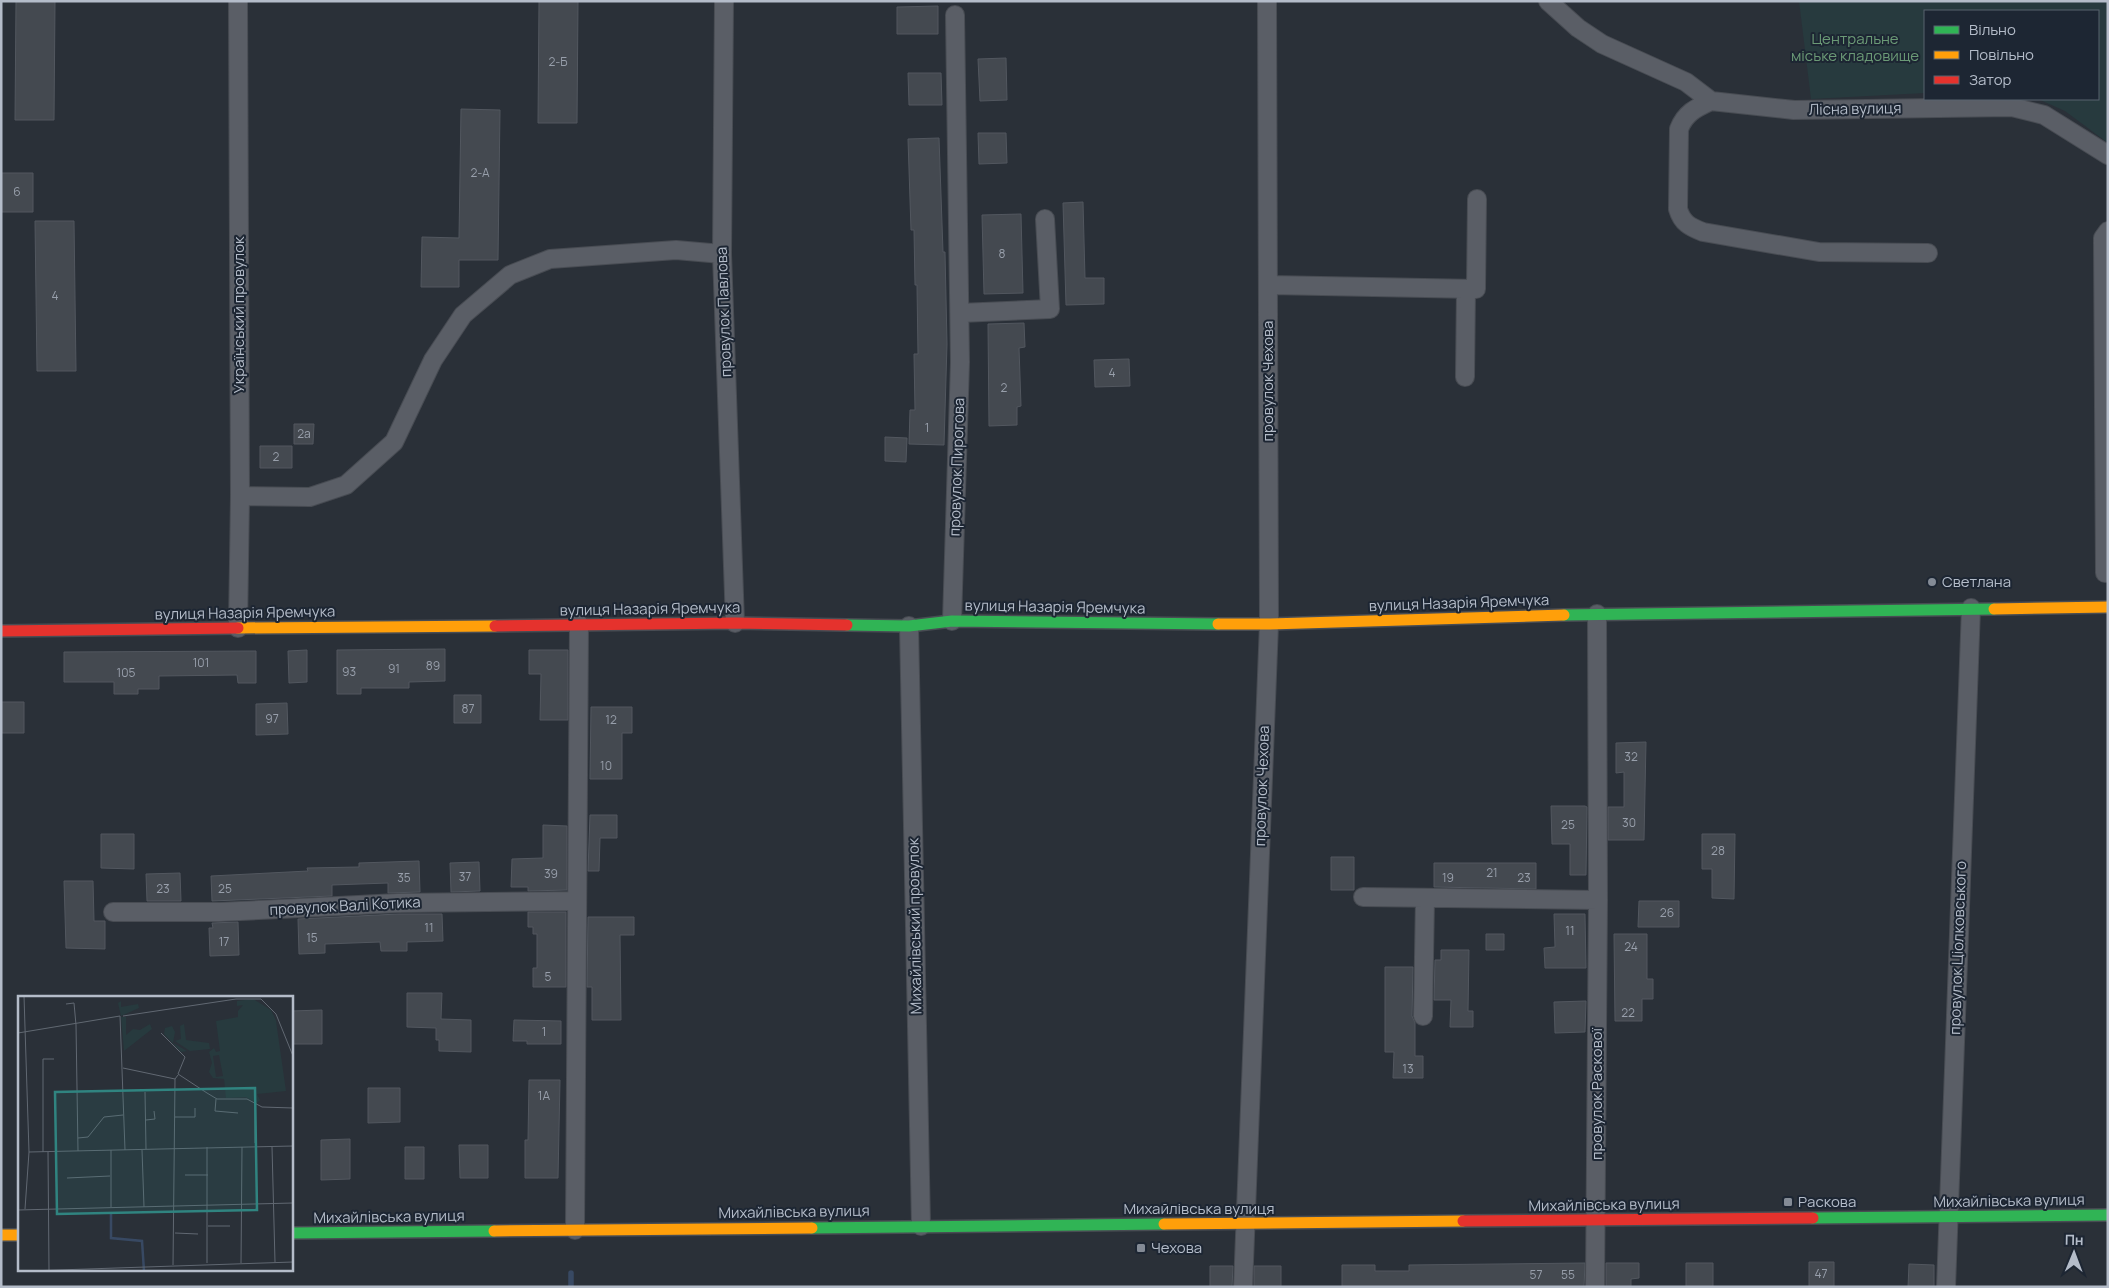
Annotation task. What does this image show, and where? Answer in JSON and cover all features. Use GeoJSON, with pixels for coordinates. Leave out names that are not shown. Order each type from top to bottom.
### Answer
{"type":"FeatureCollection","features":[{"type":"Feature","properties":{"kind":"street","name":"Український провулок"},"geometry":{"type":"LineString","coordinates":[[238,1],[240,496],[238,628]]}},
{"type":"Feature","properties":{"kind":"street","name":"провулок Павлова"},"geometry":{"type":"LineString","coordinates":[[724,1],[722,254],[736,623]]}},
{"type":"Feature","properties":{"kind":"street","name":"провулок Чехова"},"geometry":{"type":"LineString","coordinates":[[1243,1287],[1269,624],[1267,1]]}},
{"type":"Feature","properties":{"kind":"street"},"geometry":{"type":"LineString","coordinates":[[1548,1],[1578,28],[1602,44],[1686,82],[1711,101],[1683,118],[1679,129],[1678,210],[1681,220],[1691,228],[1703,232],[1818,252],[1928,253]]}},
{"type":"Feature","properties":{"kind":"street","name":"провулок Пирогова"},"geometry":{"type":"LineString","coordinates":[[952,620],[960,362],[955,16]]}},
{"type":"Feature","properties":{"kind":"street","name":"Лісна вулиця"},"geometry":{"type":"LineString","coordinates":[[1711,101],[1794,110],[2012,106],[2044,115],[2108,154]]}},
{"type":"Feature","properties":{"kind":"street"},"geometry":{"type":"LineString","coordinates":[[1268,285],[1476,289],[1477,199]]}},
{"type":"Feature","properties":{"kind":"street"},"geometry":{"type":"LineString","coordinates":[[960,313],[1050,309],[1045,219]]}},
{"type":"Feature","properties":{"kind":"street"},"geometry":{"type":"LineString","coordinates":[[2105,573],[2103,238],[2108,231]]}},
{"type":"Feature","properties":{"kind":"street"},"geometry":{"type":"LineString","coordinates":[[240,496],[310,497],[346,485],[394,442],[433,360],[463,315],[510,275],[550,260],[676,250],[722,254]]}},
{"type":"Feature","properties":{"kind":"street"},"geometry":{"type":"LineString","coordinates":[[1465,377],[1466,289]]}},
{"type":"Feature","properties":{"kind":"street","name":"вулиця Назарія Яремчука"},"geometry":{"type":"LineString","coordinates":[[1,631],[736,623],[909,626],[952,620],[1269,624],[1597,614],[2108,607]]}},
{"type":"Feature","properties":{"kind":"street","name":"провулок Ціолковського"},"geometry":{"type":"LineString","coordinates":[[1946,1287],[1947,1217],[1971,608]]}},
{"type":"Feature","properties":{"kind":"street","name":"провулок Раскової"},"geometry":{"type":"LineString","coordinates":[[1596,1287],[1597,614]]}},
{"type":"Feature","properties":{"kind":"street"},"geometry":{"type":"LineString","coordinates":[[575,1230],[579,624]]}},
{"type":"Feature","properties":{"kind":"street","name":"Михайлівський провулок"},"geometry":{"type":"LineString","coordinates":[[909,626],[921,1226]]}},
{"type":"Feature","properties":{"kind":"street"},"geometry":{"type":"LineString","coordinates":[[1363,897],[1598,900]]}},
{"type":"Feature","properties":{"kind":"street"},"geometry":{"type":"LineString","coordinates":[[1423,1016],[1425,898]]}},
{"type":"Feature","properties":{"kind":"street","name":"провулок Валі Котика"},"geometry":{"type":"LineString","coordinates":[[112,912],[219,912],[398,903],[577,901]]}},
{"type":"Feature","properties":{"kind":"street","name":"Михайлівська вулиця"},"geometry":{"type":"LineString","coordinates":[[292,1233],[2108,1215]]}},
{"type":"Feature","properties":{"kind":"street"},"geometry":{"type":"LineString","coordinates":[[1,1236],[18,1235]]}},
{"type":"Feature","properties":{"kind":"green space","name":"Центральне міське кладовище"},"geometry":{"type":"Polygon","coordinates":[[[1799,1],[2108,1],[2108,143],[2065,111],[2040,100],[2099,100],[2099,10],[1924,10],[1924,93],[1811,99],[1799,1]]]}},
{"type":"Feature","properties":{"kind":"building"},"geometry":{"type":"Polygon","coordinates":[[[16,1],[55,1],[54,120],[15,120],[16,1]]]}},
{"type":"Feature","properties":{"kind":"building"},"geometry":{"type":"Polygon","coordinates":[[[539,1],[578,1],[577,123],[538,123],[539,1]]]}},
{"type":"Feature","properties":{"kind":"building"},"geometry":{"type":"Polygon","coordinates":[[[938,6],[938,34],[897,34],[897,7],[938,6]]]}},
{"type":"Feature","properties":{"kind":"building"},"geometry":{"type":"Polygon","coordinates":[[[1006,58],[1007,100],[980,101],[978,59],[1006,58]]]}},
{"type":"Feature","properties":{"kind":"building"},"geometry":{"type":"Polygon","coordinates":[[[908,73],[941,73],[942,105],[909,105],[908,73]]]}},
{"type":"Feature","properties":{"kind":"building"},"geometry":{"type":"Polygon","coordinates":[[[461,109],[500,110],[498,260],[459,260],[459,287],[421,287],[422,237],[459,238],[461,109]]]}},
{"type":"Feature","properties":{"kind":"building"},"geometry":{"type":"Polygon","coordinates":[[[978,133],[1006,133],[1007,163],[979,164],[978,133]]]}},
{"type":"Feature","properties":{"kind":"building"},"geometry":{"type":"Polygon","coordinates":[[[939,138],[943,252],[945,252],[947,344],[944,445],[909,444],[910,410],[915,410],[914,354],[918,354],[917,285],[915,285],[914,230],[911,230],[908,139],[939,138]]]}},
{"type":"Feature","properties":{"kind":"building"},"geometry":{"type":"Polygon","coordinates":[[[1,173],[33,173],[33,212],[1,212],[1,173]]]}},
{"type":"Feature","properties":{"kind":"building"},"geometry":{"type":"Polygon","coordinates":[[[1083,202],[1085,278],[1104,278],[1104,304],[1066,305],[1063,203],[1083,202]]]}},
{"type":"Feature","properties":{"kind":"building"},"geometry":{"type":"Polygon","coordinates":[[[1021,214],[1023,293],[984,294],[982,215],[1021,214]]]}},
{"type":"Feature","properties":{"kind":"building"},"geometry":{"type":"Polygon","coordinates":[[[35,221],[74,221],[76,371],[37,371],[35,221]]]}},
{"type":"Feature","properties":{"kind":"building"},"geometry":{"type":"Polygon","coordinates":[[[1024,323],[1025,347],[1019,348],[1021,406],[1017,407],[1017,425],[989,426],[988,324],[1024,323]]]}},
{"type":"Feature","properties":{"kind":"building"},"geometry":{"type":"Polygon","coordinates":[[[1129,359],[1130,386],[1095,387],[1094,360],[1129,359]]]}},
{"type":"Feature","properties":{"kind":"building"},"geometry":{"type":"Polygon","coordinates":[[[294,424],[314,424],[313,444],[294,444],[294,424]]]}},
{"type":"Feature","properties":{"kind":"building"},"geometry":{"type":"Polygon","coordinates":[[[885,437],[907,438],[906,462],[885,461],[885,437]]]}},
{"type":"Feature","properties":{"kind":"building"},"geometry":{"type":"Polygon","coordinates":[[[260,446],[292,446],[292,468],[260,468],[260,446]]]}},
{"type":"Feature","properties":{"kind":"building"},"geometry":{"type":"Polygon","coordinates":[[[445,649],[445,681],[409,682],[409,688],[361,688],[361,694],[337,694],[337,650],[445,649]]]}},
{"type":"Feature","properties":{"kind":"building"},"geometry":{"type":"Polygon","coordinates":[[[307,650],[307,682],[289,683],[288,651],[307,650]]]}},
{"type":"Feature","properties":{"kind":"building"},"geometry":{"type":"Polygon","coordinates":[[[529,650],[568,650],[568,720],[540,720],[541,674],[529,674],[529,650]]]}},
{"type":"Feature","properties":{"kind":"building"},"geometry":{"type":"Polygon","coordinates":[[[256,651],[256,683],[238,683],[237,675],[159,676],[159,689],[138,689],[138,694],[114,694],[114,682],[64,682],[64,652],[256,651]]]}},
{"type":"Feature","properties":{"kind":"building"},"geometry":{"type":"Polygon","coordinates":[[[454,695],[481,695],[481,723],[454,723],[454,695]]]}},
{"type":"Feature","properties":{"kind":"building"},"geometry":{"type":"Polygon","coordinates":[[[1,702],[24,702],[24,733],[1,733],[1,702]]]}},
{"type":"Feature","properties":{"kind":"building"},"geometry":{"type":"Polygon","coordinates":[[[287,703],[288,734],[256,735],[256,704],[287,703]]]}},
{"type":"Feature","properties":{"kind":"building"},"geometry":{"type":"Polygon","coordinates":[[[591,707],[632,707],[632,733],[622,733],[622,779],[590,779],[591,707]]]}},
{"type":"Feature","properties":{"kind":"building"},"geometry":{"type":"Polygon","coordinates":[[[1646,742],[1644,840],[1608,840],[1608,807],[1624,807],[1624,772],[1616,773],[1616,743],[1646,742]]]}},
{"type":"Feature","properties":{"kind":"building"},"geometry":{"type":"Polygon","coordinates":[[[1551,806],[1587,807],[1586,875],[1570,875],[1570,844],[1552,844],[1551,806]]]}},
{"type":"Feature","properties":{"kind":"building"},"geometry":{"type":"Polygon","coordinates":[[[590,815],[617,815],[617,838],[600,838],[599,871],[588,871],[590,815]]]}},
{"type":"Feature","properties":{"kind":"building"},"geometry":{"type":"Polygon","coordinates":[[[543,825],[567,826],[567,890],[528,891],[528,887],[511,887],[512,859],[543,858],[543,825]]]}},
{"type":"Feature","properties":{"kind":"building"},"geometry":{"type":"Polygon","coordinates":[[[101,834],[134,834],[134,869],[101,868],[101,834]]]}},
{"type":"Feature","properties":{"kind":"building"},"geometry":{"type":"Polygon","coordinates":[[[1702,834],[1735,834],[1734,899],[1712,898],[1712,869],[1702,869],[1702,834]]]}},
{"type":"Feature","properties":{"kind":"building"},"geometry":{"type":"Polygon","coordinates":[[[1331,857],[1354,857],[1354,890],[1331,890],[1331,857]]]}},
{"type":"Feature","properties":{"kind":"building"},"geometry":{"type":"Polygon","coordinates":[[[419,861],[420,892],[388,893],[388,883],[332,885],[332,896],[212,901],[211,876],[308,871],[307,868],[359,867],[359,863],[419,861]]]}},
{"type":"Feature","properties":{"kind":"building"},"geometry":{"type":"Polygon","coordinates":[[[479,862],[480,891],[451,892],[450,863],[479,862]]]}},
{"type":"Feature","properties":{"kind":"building"},"geometry":{"type":"Polygon","coordinates":[[[1434,863],[1536,863],[1536,889],[1434,887],[1434,863]]]}},
{"type":"Feature","properties":{"kind":"building"},"geometry":{"type":"Polygon","coordinates":[[[180,873],[181,901],[147,901],[146,874],[180,873]]]}},
{"type":"Feature","properties":{"kind":"building"},"geometry":{"type":"Polygon","coordinates":[[[64,881],[93,881],[94,921],[105,921],[105,949],[66,948],[64,881]]]}},
{"type":"Feature","properties":{"kind":"building"},"geometry":{"type":"Polygon","coordinates":[[[1639,901],[1679,901],[1679,927],[1638,927],[1639,901]]]}},
{"type":"Feature","properties":{"kind":"building"},"geometry":{"type":"Polygon","coordinates":[[[528,912],[566,912],[566,987],[533,987],[533,968],[537,968],[537,934],[533,934],[533,927],[528,927],[528,912]]]}},
{"type":"Feature","properties":{"kind":"building"},"geometry":{"type":"Polygon","coordinates":[[[398,914],[442,914],[443,941],[407,942],[407,951],[381,951],[380,942],[325,944],[325,953],[299,954],[298,919],[398,914]]]}},
{"type":"Feature","properties":{"kind":"building"},"geometry":{"type":"Polygon","coordinates":[[[1554,914],[1585,914],[1586,968],[1545,968],[1544,948],[1555,947],[1554,914]]]}},
{"type":"Feature","properties":{"kind":"building"},"geometry":{"type":"Polygon","coordinates":[[[588,917],[634,917],[634,935],[620,935],[621,1020],[592,1020],[592,987],[587,987],[588,917]]]}},
{"type":"Feature","properties":{"kind":"building"},"geometry":{"type":"Polygon","coordinates":[[[238,922],[239,955],[210,956],[209,928],[213,928],[212,923],[238,922]]]}},
{"type":"Feature","properties":{"kind":"building"},"geometry":{"type":"Polygon","coordinates":[[[1486,934],[1504,934],[1504,950],[1486,950],[1486,934]]]}},
{"type":"Feature","properties":{"kind":"building"},"geometry":{"type":"Polygon","coordinates":[[[1614,934],[1647,934],[1647,979],[1653,979],[1653,999],[1642,999],[1642,1021],[1615,1021],[1614,934]]]}},
{"type":"Feature","properties":{"kind":"building"},"geometry":{"type":"Polygon","coordinates":[[[1441,950],[1469,950],[1468,1011],[1473,1011],[1473,1027],[1450,1027],[1451,1000],[1434,1000],[1435,960],[1441,960],[1441,950]]]}},
{"type":"Feature","properties":{"kind":"building"},"geometry":{"type":"Polygon","coordinates":[[[1385,967],[1413,967],[1412,1016],[1415,1023],[1415,1056],[1423,1056],[1423,1078],[1393,1078],[1394,1052],[1385,1052],[1385,967]]]}},
{"type":"Feature","properties":{"kind":"building"},"geometry":{"type":"Polygon","coordinates":[[[407,993],[442,993],[441,1019],[471,1020],[471,1052],[439,1051],[439,1040],[436,1040],[436,1028],[407,1027],[407,993]]]}},
{"type":"Feature","properties":{"kind":"building"},"geometry":{"type":"Polygon","coordinates":[[[1586,1001],[1585,1032],[1555,1033],[1554,1002],[1586,1001]]]}},
{"type":"Feature","properties":{"kind":"building"},"geometry":{"type":"Polygon","coordinates":[[[322,1010],[322,1044],[292,1044],[292,1011],[322,1010]]]}},
{"type":"Feature","properties":{"kind":"building"},"geometry":{"type":"Polygon","coordinates":[[[514,1020],[561,1021],[561,1044],[527,1044],[527,1041],[513,1041],[514,1020]]]}},
{"type":"Feature","properties":{"kind":"building"},"geometry":{"type":"Polygon","coordinates":[[[529,1080],[560,1080],[558,1178],[525,1178],[525,1140],[528,1140],[529,1080]]]}},
{"type":"Feature","properties":{"kind":"building"},"geometry":{"type":"Polygon","coordinates":[[[368,1088],[400,1088],[400,1122],[368,1123],[368,1088]]]}},
{"type":"Feature","properties":{"kind":"building"},"geometry":{"type":"Polygon","coordinates":[[[350,1139],[350,1179],[321,1180],[321,1140],[350,1139]]]}},
{"type":"Feature","properties":{"kind":"building"},"geometry":{"type":"Polygon","coordinates":[[[459,1145],[488,1145],[488,1178],[460,1178],[459,1145]]]}},
{"type":"Feature","properties":{"kind":"building"},"geometry":{"type":"Polygon","coordinates":[[[405,1147],[424,1147],[424,1179],[405,1179],[405,1147]]]}},
{"type":"Feature","properties":{"kind":"building"},"geometry":{"type":"Polygon","coordinates":[[[1809,1262],[1834,1262],[1834,1287],[1809,1287],[1809,1262]]]}},
{"type":"Feature","properties":{"kind":"building"},"geometry":{"type":"Polygon","coordinates":[[[1585,1263],[1584,1287],[1342,1287],[1342,1265],[1375,1265],[1375,1271],[1409,1271],[1409,1265],[1585,1263]]]}},
{"type":"Feature","properties":{"kind":"building"},"geometry":{"type":"Polygon","coordinates":[[[1606,1263],[1639,1263],[1639,1278],[1631,1279],[1631,1287],[1606,1287],[1606,1263]]]}},
{"type":"Feature","properties":{"kind":"building"},"geometry":{"type":"Polygon","coordinates":[[[1686,1263],[1713,1263],[1713,1287],[1686,1287],[1686,1263]]]}},
{"type":"Feature","properties":{"kind":"building"},"geometry":{"type":"Polygon","coordinates":[[[1909,1264],[1934,1265],[1934,1287],[1908,1287],[1909,1264]]]}},
{"type":"Feature","properties":{"kind":"building"},"geometry":{"type":"Polygon","coordinates":[[[1210,1266],[1233,1266],[1232,1287],[1210,1287],[1210,1266]]]}},
{"type":"Feature","properties":{"kind":"building"},"geometry":{"type":"Polygon","coordinates":[[[1254,1266],[1281,1266],[1281,1287],[1254,1287],[1254,1266]]]}},
{"type":"Feature","properties":{"kind":"waterway"},"geometry":{"type":"LineString","coordinates":[[571,1273],[571,1287]]}},
{"type":"Feature","properties":{"kind":"traffic: fast"},"geometry":{"type":"LineString","coordinates":[[1564,615],[1994,609]]}},
{"type":"Feature","properties":{"kind":"traffic: fast"},"geometry":{"type":"LineString","coordinates":[[847,625],[909,626],[952,621],[1218,624]]}},
{"type":"Feature","properties":{"kind":"traffic: fast"},"geometry":{"type":"LineString","coordinates":[[1813,1218],[2108,1215]]}},
{"type":"Feature","properties":{"kind":"traffic: fast"},"geometry":{"type":"LineString","coordinates":[[812,1228],[1164,1224]]}},
{"type":"Feature","properties":{"kind":"traffic: fast"},"geometry":{"type":"LineString","coordinates":[[292,1233],[494,1231]]}},
{"type":"Feature","properties":{"kind":"traffic: slow"},"geometry":{"type":"LineString","coordinates":[[1994,609],[2108,607]]}},
{"type":"Feature","properties":{"kind":"traffic: slow"},"geometry":{"type":"LineString","coordinates":[[1218,624],[1564,615]]}},
{"type":"Feature","properties":{"kind":"traffic: slow"},"geometry":{"type":"LineString","coordinates":[[238,628],[495,626]]}},
{"type":"Feature","properties":{"kind":"traffic: slow"},"geometry":{"type":"LineString","coordinates":[[1164,1224],[1463,1221]]}},
{"type":"Feature","properties":{"kind":"traffic: slow"},"geometry":{"type":"LineString","coordinates":[[494,1231],[812,1228]]}},
{"type":"Feature","properties":{"kind":"traffic: slow"},"geometry":{"type":"LineString","coordinates":[[1,1235],[18,1235]]}},
{"type":"Feature","properties":{"kind":"traffic: jam"},"geometry":{"type":"LineString","coordinates":[[495,626],[735,623],[847,625]]}},
{"type":"Feature","properties":{"kind":"traffic: jam"},"geometry":{"type":"LineString","coordinates":[[1,631],[238,628]]}},
{"type":"Feature","properties":{"kind":"traffic: jam"},"geometry":{"type":"LineString","coordinates":[[1463,1221],[1813,1218]]}},
{"type":"Feature","properties":{"kind":"place","name":"Светлана"},"geometry":{"type":"Point","coordinates":[1932,582]}},
{"type":"Feature","properties":{"kind":"place","name":"Раскова"},"geometry":{"type":"Point","coordinates":[1788,1202]}},
{"type":"Feature","properties":{"kind":"place","name":"Чехова"},"geometry":{"type":"Point","coordinates":[1141,1248]}}]}
